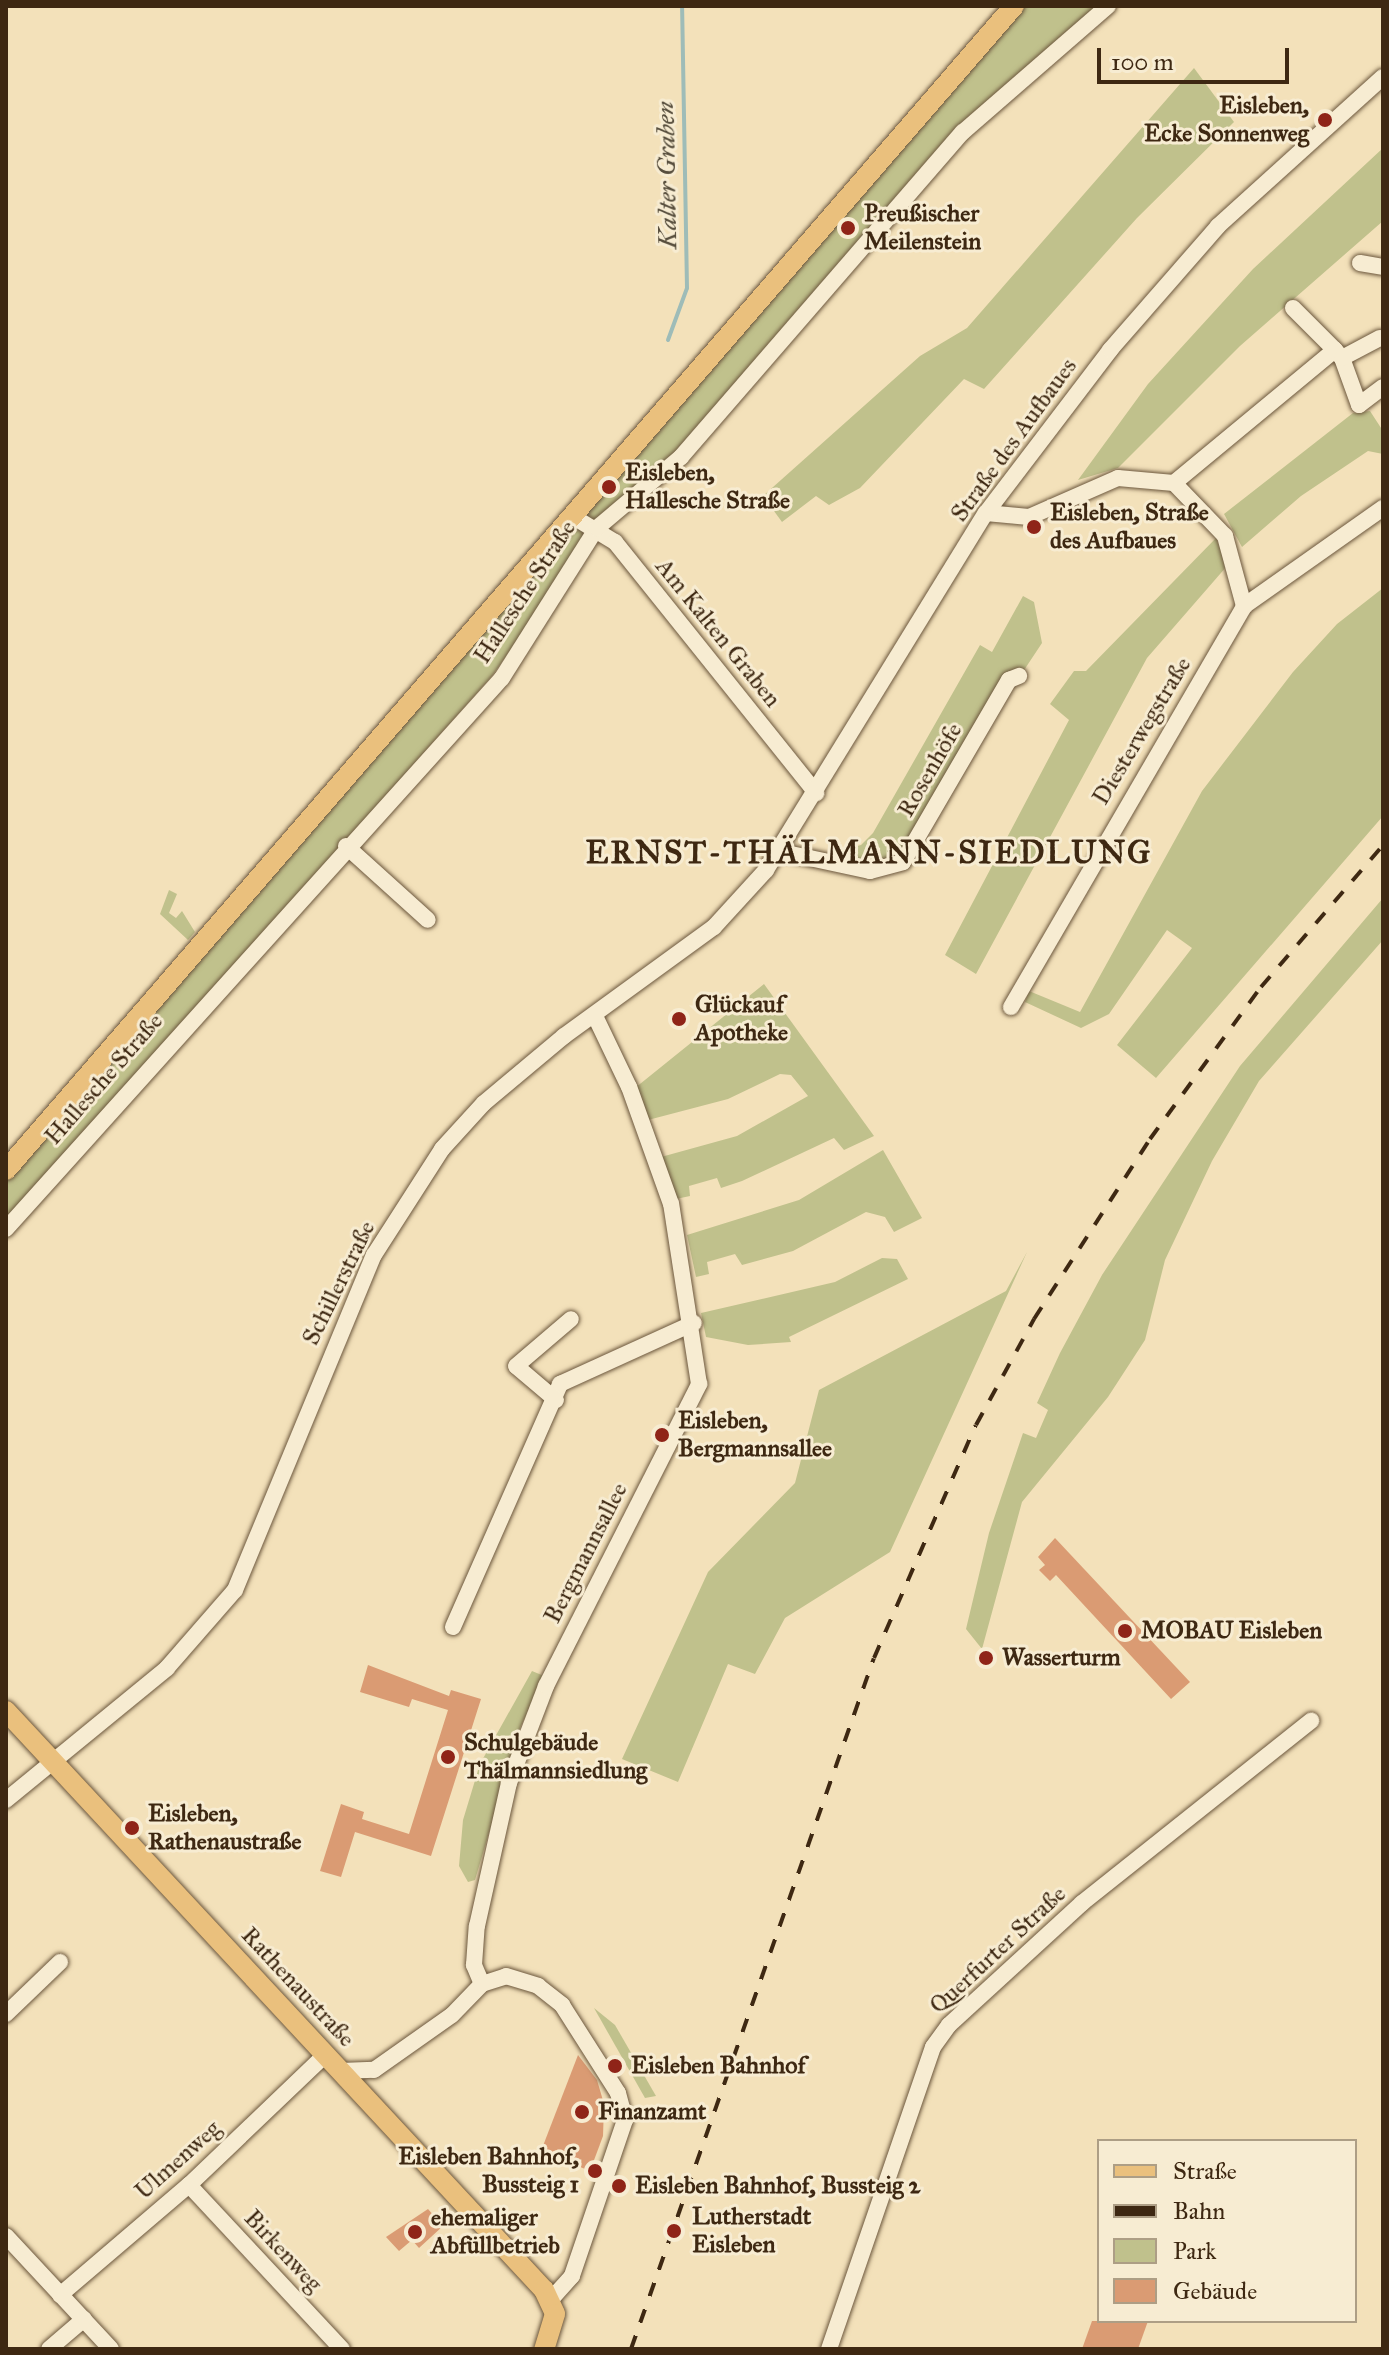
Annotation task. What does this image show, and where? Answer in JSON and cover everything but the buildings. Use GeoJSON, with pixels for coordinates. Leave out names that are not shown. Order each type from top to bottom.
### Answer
{"type":"FeatureCollection","features":[{"type":"Feature","properties":{"kind":"main road","name":"Hallesche Straße"},"geometry":{"type":"LineString","coordinates":[[6,1170],[1014,6]]}},
{"type":"Feature","properties":{"kind":"main road","name":"Rathenaustraße"},"geometry":{"type":"LineString","coordinates":[[6,1711],[551,2299]]}},
{"type":"Feature","properties":{"kind":"main road"},"geometry":{"type":"LineString","coordinates":[[544,2349],[554,2322],[551,2299]]}},
{"type":"Feature","properties":{"kind":"street","name":"Hallesche Straße"},"geometry":{"type":"LineString","coordinates":[[6,1229],[346,846],[502,678],[597,528],[681,457],[963,132],[1108,6]]}},
{"type":"Feature","properties":{"kind":"street","name":"Straße des Aufbaues"},"geometry":{"type":"LineString","coordinates":[[752,885],[816,793],[986,513],[1110,350],[1218,226],[1383,77]]}},
{"type":"Feature","properties":{"kind":"street"},"geometry":{"type":"LineString","coordinates":[[1360,263],[1383,267]]}},
{"type":"Feature","properties":{"kind":"street"},"geometry":{"type":"LineString","coordinates":[[1293,308],[1338,354],[1359,405],[1383,387]]}},
{"type":"Feature","properties":{"kind":"street"},"geometry":{"type":"LineString","coordinates":[[1174,483],[1338,354],[1380,338]]}},
{"type":"Feature","properties":{"kind":"street"},"geometry":{"type":"LineString","coordinates":[[986,513],[1029,517],[1118,478],[1174,483],[1225,536],[1244,606]]}},
{"type":"Feature","properties":{"kind":"street","name":"Diesterwegstraße"},"geometry":{"type":"LineString","coordinates":[[1011,1007],[1244,606],[1383,508]]}},
{"type":"Feature","properties":{"kind":"street","name":"Am Kalten Graben"},"geometry":{"type":"LineString","coordinates":[[572,516],[597,528],[816,793]]}},
{"type":"Feature","properties":{"kind":"street","name":"Rosenhöfe"},"geometry":{"type":"LineString","coordinates":[[777,851],[870,871],[903,862],[1009,680],[1019,676]]}},
{"type":"Feature","properties":{"kind":"street"},"geometry":{"type":"LineString","coordinates":[[346,846],[428,920]]}},
{"type":"Feature","properties":{"kind":"street","name":"Schillerstraße"},"geometry":{"type":"LineString","coordinates":[[6,1800],[210,1627],[235,1590],[374,1255],[442,1149],[484,1103],[714,927],[752,885]]}},
{"type":"Feature","properties":{"kind":"street","name":"Bergmannsallee"},"geometry":{"type":"LineString","coordinates":[[482,1984],[474,1965],[477,1926],[509,1783],[546,1686],[699,1384],[694,1323],[661,1169],[595,1016]]}},
{"type":"Feature","properties":{"kind":"street"},"geometry":{"type":"LineString","coordinates":[[556,1400],[516,1366],[571,1319]]}},
{"type":"Feature","properties":{"kind":"street"},"geometry":{"type":"LineString","coordinates":[[453,1627],[556,1400],[560,1384],[694,1323]]}},
{"type":"Feature","properties":{"kind":"street","name":"Querfurter Straße"},"geometry":{"type":"LineString","coordinates":[[829,2349],[933,2047],[949,2025],[1082,1903],[1311,1721]]}},
{"type":"Feature","properties":{"kind":"street"},"geometry":{"type":"LineString","coordinates":[[6,2014],[60,1962]]}},
{"type":"Feature","properties":{"kind":"street"},"geometry":{"type":"LineString","coordinates":[[340,2071],[374,2070],[452,2015],[482,1984],[506,1976],[538,1986],[562,2005],[624,2111],[622,2139],[572,2276],[551,2299]]}},
{"type":"Feature","properties":{"kind":"street","name":"Ulmenweg"},"geometry":{"type":"LineString","coordinates":[[60,2295],[189,2185],[325,2055]]}},
{"type":"Feature","properties":{"kind":"street"},"geometry":{"type":"LineString","coordinates":[[368,2102],[374,2070]]}},
{"type":"Feature","properties":{"kind":"street","name":"Birkenweg"},"geometry":{"type":"LineString","coordinates":[[189,2185],[342,2349]]}},
{"type":"Feature","properties":{"kind":"street"},"geometry":{"type":"LineString","coordinates":[[6,2236],[111,2349]]}},
{"type":"Feature","properties":{"kind":"street"},"geometry":{"type":"LineString","coordinates":[[49,2349],[84,2319]]}},
{"type":"Feature","properties":{"kind":"green space"},"geometry":{"type":"Polygon","coordinates":[[[1024,6],[1099,6],[959,128],[666,463],[603,518],[492,676],[6,1223],[6,1180],[1024,6]]]}},
{"type":"Feature","properties":{"kind":"green space"},"geometry":{"type":"Polygon","coordinates":[[[1194,68],[1234,122],[1137,218],[984,389],[964,379],[860,488],[829,505],[816,496],[782,522],[763,496],[920,356],[967,328],[1194,68]]]}},
{"type":"Feature","properties":{"kind":"green space"},"geometry":{"type":"Polygon","coordinates":[[[1383,148],[1383,221],[1240,346],[1118,468],[1078,480],[1148,384],[1253,269],[1383,148]]]}},
{"type":"Feature","properties":{"kind":"green space"},"geometry":{"type":"Polygon","coordinates":[[[1370,411],[1383,431],[1383,454],[1368,451],[1301,496],[1242,547],[1224,514],[1353,413],[1370,411]]]}},
{"type":"Feature","properties":{"kind":"green space"},"geometry":{"type":"Polygon","coordinates":[[[1216,538],[1227,566],[1147,658],[976,974],[945,955],[1069,720],[1050,704],[1074,671],[1086,671],[1216,538]]]}},
{"type":"Feature","properties":{"kind":"green space"},"geometry":{"type":"Polygon","coordinates":[[[1383,588],[1383,816],[1156,1078],[1117,1045],[1192,948],[1167,930],[1109,1014],[1081,1028],[1025,1002],[1029,991],[1080,1012],[1202,791],[1293,672],[1337,624],[1383,588]]]}},
{"type":"Feature","properties":{"kind":"green space"},"geometry":{"type":"Polygon","coordinates":[[[1023,596],[1034,602],[1042,643],[907,847],[879,865],[821,856],[861,845],[873,833],[980,645],[992,652],[1023,596]]]}},
{"type":"Feature","properties":{"kind":"green space"},"geometry":{"type":"Polygon","coordinates":[[[169,890],[177,894],[169,913],[176,918],[182,911],[195,932],[188,940],[160,914],[169,890]]]}},
{"type":"Feature","properties":{"kind":"green space"},"geometry":{"type":"Polygon","coordinates":[[[1383,898],[1383,940],[1259,1081],[1212,1161],[1165,1260],[1145,1340],[1108,1397],[1022,1502],[982,1649],[966,1629],[989,1533],[1023,1433],[1036,1438],[1048,1410],[1037,1403],[1060,1353],[1102,1275],[1240,1066],[1383,898]]]}},
{"type":"Feature","properties":{"kind":"green space"},"geometry":{"type":"Polygon","coordinates":[[[764,984],[874,1136],[844,1150],[834,1138],[721,1188],[717,1178],[689,1186],[690,1196],[676,1199],[661,1157],[737,1136],[808,1096],[791,1075],[780,1074],[728,1099],[648,1120],[635,1088],[764,984]]]}},
{"type":"Feature","properties":{"kind":"green space"},"geometry":{"type":"Polygon","coordinates":[[[883,1150],[922,1218],[894,1232],[885,1217],[866,1212],[793,1251],[742,1265],[735,1254],[707,1262],[709,1274],[696,1277],[687,1235],[799,1200],[883,1150]]]}},
{"type":"Feature","properties":{"kind":"green space"},"geometry":{"type":"Polygon","coordinates":[[[1027,1252],[890,1552],[785,1618],[755,1674],[728,1664],[678,1782],[622,1759],[708,1572],[795,1483],[819,1390],[1006,1291],[1027,1252]]]}},
{"type":"Feature","properties":{"kind":"green space"},"geometry":{"type":"Polygon","coordinates":[[[882,1258],[897,1259],[908,1279],[789,1337],[791,1342],[748,1345],[706,1337],[701,1313],[835,1282],[882,1258]]]}},
{"type":"Feature","properties":{"kind":"green space"},"geometry":{"type":"Polygon","coordinates":[[[532,1671],[544,1676],[520,1728],[475,1880],[468,1882],[459,1866],[463,1820],[480,1764],[532,1671]]]}},
{"type":"Feature","properties":{"kind":"green space"},"geometry":{"type":"Polygon","coordinates":[[[594,2008],[615,2025],[656,2096],[645,2098],[594,2008]]]}},
{"type":"Feature","properties":{"kind":"waterway","name":"Kalter Graben"},"geometry":{"type":"LineString","coordinates":[[668,340],[687,288],[682,6]]}},
{"type":"Feature","properties":{"kind":"railway"},"geometry":{"type":"LineString","coordinates":[[631,2349],[874,1658],[976,1425],[1034,1319],[1150,1139],[1261,987],[1383,845]]}},
{"type":"Feature","properties":{"kind":"place","name":"Eisleben, Ecke Sonnenweg"},"geometry":{"type":"Point","coordinates":[1325,120]}},
{"type":"Feature","properties":{"kind":"place","name":"Preußischer Meilenstein"},"geometry":{"type":"Point","coordinates":[848,228]}},
{"type":"Feature","properties":{"kind":"place","name":"Eisleben, Hallesche Straße"},"geometry":{"type":"Point","coordinates":[609,487]}},
{"type":"Feature","properties":{"kind":"place","name":"Eisleben, Straße des Aufbaues"},"geometry":{"type":"Point","coordinates":[1034,527]}},
{"type":"Feature","properties":{"kind":"place","name":"Glückauf Apotheke"},"geometry":{"type":"Point","coordinates":[679,1019]}},
{"type":"Feature","properties":{"kind":"place","name":"Eisleben, Bergmannsallee"},"geometry":{"type":"Point","coordinates":[662,1435]}},
{"type":"Feature","properties":{"kind":"place","name":"MOBAU Eisleben"},"geometry":{"type":"Point","coordinates":[1125,1631]}},
{"type":"Feature","properties":{"kind":"place","name":"Wasserturm"},"geometry":{"type":"Point","coordinates":[986,1658]}},
{"type":"Feature","properties":{"kind":"place","name":"Schulgebäude Thälmannsiedlung"},"geometry":{"type":"Point","coordinates":[448,1757]}},
{"type":"Feature","properties":{"kind":"place","name":"Eisleben, Rathenaustraße"},"geometry":{"type":"Point","coordinates":[132,1828]}},
{"type":"Feature","properties":{"kind":"place","name":"Eisleben Bahnhof"},"geometry":{"type":"Point","coordinates":[615,2066]}},
{"type":"Feature","properties":{"kind":"place","name":"Finanzamt"},"geometry":{"type":"Point","coordinates":[582,2112]}},
{"type":"Feature","properties":{"kind":"place","name":"Eisleben Bahnhof, Bussteig 1"},"geometry":{"type":"Point","coordinates":[595,2171]}},
{"type":"Feature","properties":{"kind":"place","name":"Eisleben Bahnhof, Bussteig 2"},"geometry":{"type":"Point","coordinates":[619,2186]}},
{"type":"Feature","properties":{"kind":"place","name":"Lutherstadt Eisleben"},"geometry":{"type":"Point","coordinates":[674,2231]}},
{"type":"Feature","properties":{"kind":"place","name":"ehemaliger Abfüllbetrieb"},"geometry":{"type":"Point","coordinates":[415,2232]}},
{"type":"Feature","properties":{"kind":"district","name":"ERNST-THÄLMANN-SIEDLUNG"},"geometry":{"type":"Point","coordinates":[869,853]}}]}
